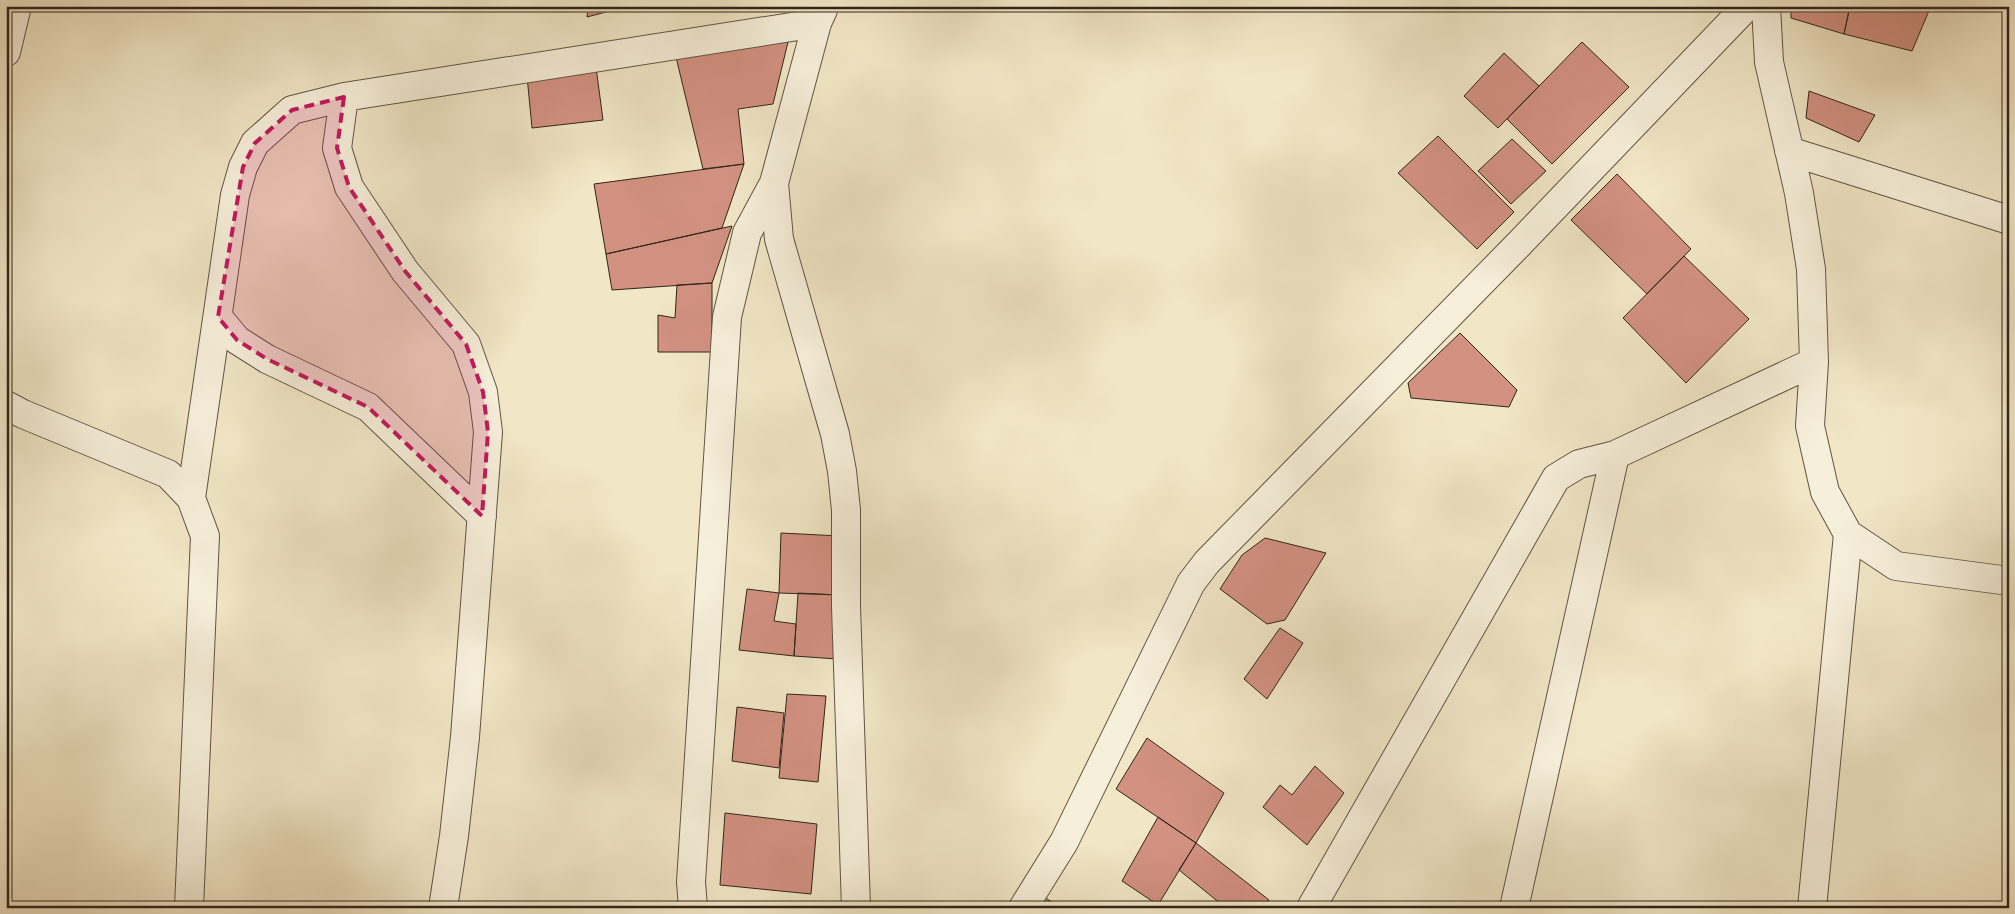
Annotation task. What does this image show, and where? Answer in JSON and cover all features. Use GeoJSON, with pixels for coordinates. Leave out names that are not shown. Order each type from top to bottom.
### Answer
{"type":"FeatureCollection","features":[{"type":"Feature","properties":{"kind":"street"},"geometry":{"type":"LineString","coordinates":[[6,52],[17,6]]}},
{"type":"Feature","properties":{"kind":"street"},"geometry":{"type":"LineString","coordinates":[[1023,908],[1064,842],[1191,583],[1207,562],[1512,252],[1747,6]]}},
{"type":"Feature","properties":{"kind":"street"},"geometry":{"type":"LineString","coordinates":[[1766,6],[1769,62],[1789,150],[1811,269],[1814,362],[1810,426],[1825,492],[1848,534],[1896,566]]}},
{"type":"Feature","properties":{"kind":"street"},"geometry":{"type":"LineString","coordinates":[[191,498],[235,195],[243,167],[255,142],[292,110],[344,97],[821,15],[774,183],[747,233],[727,317],[691,882],[692,908]]}},
{"type":"Feature","properties":{"kind":"street"},"geometry":{"type":"LineString","coordinates":[[344,97],[337,148],[349,186],[405,271],[466,344],[483,392],[488,432],[465,737],[454,836],[443,908]]}},
{"type":"Feature","properties":{"kind":"street"},"geometry":{"type":"LineString","coordinates":[[1789,150],[2009,220]]}},
{"type":"Feature","properties":{"kind":"street"},"geometry":{"type":"LineString","coordinates":[[774,183],[779,239],[835,434],[842,471],[846,510],[846,606],[856,908]]}},
{"type":"Feature","properties":{"kind":"street"},"geometry":{"type":"LineString","coordinates":[[218,317],[237,340],[267,360],[368,407],[482,516]]}},
{"type":"Feature","properties":{"kind":"street"},"geometry":{"type":"LineString","coordinates":[[1311,908],[1556,478],[1579,464],[1615,455],[1814,362]]}},
{"type":"Feature","properties":{"kind":"street"},"geometry":{"type":"LineString","coordinates":[[6,405],[23,414],[168,474],[191,498],[205,536],[189,908]]}},
{"type":"Feature","properties":{"kind":"street"},"geometry":{"type":"LineString","coordinates":[[1514,908],[1615,455]]}},
{"type":"Feature","properties":{"kind":"street"},"geometry":{"type":"LineString","coordinates":[[1812,908],[1848,534]]}},
{"type":"Feature","properties":{"kind":"street"},"geometry":{"type":"LineString","coordinates":[[1842,594],[1858,577],[1876,566],[1896,566],[2009,582]]}},
{"type":"Feature","properties":{"kind":"highlighted area"},"geometry":{"type":"Polygon","coordinates":[[[344,97],[337,148],[349,187],[405,271],[466,344],[483,392],[488,432],[482,516],[368,407],[267,359],[237,340],[218,317],[243,167],[255,143],[292,110],[344,97]]]}},
{"type":"Feature","properties":{"kind":"building"},"geometry":{"type":"Polygon","coordinates":[[[588,6],[629,6],[587,17],[588,6]]]}},
{"type":"Feature","properties":{"kind":"building"},"geometry":{"type":"Polygon","coordinates":[[[1791,6],[1850,6],[1844,34],[1791,18],[1791,6]]]}},
{"type":"Feature","properties":{"kind":"building"},"geometry":{"type":"Polygon","coordinates":[[[1850,6],[1931,6],[1912,51],[1844,34],[1850,6]]]}},
{"type":"Feature","properties":{"kind":"building"},"geometry":{"type":"Polygon","coordinates":[[[788,42],[773,104],[738,109],[744,164],[703,169],[675,53],[788,42]]]}},
{"type":"Feature","properties":{"kind":"building"},"geometry":{"type":"Polygon","coordinates":[[[1582,42],[1629,87],[1552,164],[1507,119],[1582,42]]]}},
{"type":"Feature","properties":{"kind":"building"},"geometry":{"type":"Polygon","coordinates":[[[1504,53],[1539,86],[1498,128],[1464,96],[1504,53]]]}},
{"type":"Feature","properties":{"kind":"building"},"geometry":{"type":"Polygon","coordinates":[[[596,67],[603,120],[532,128],[527,76],[596,67]]]}},
{"type":"Feature","properties":{"kind":"building"},"geometry":{"type":"Polygon","coordinates":[[[1809,91],[1875,115],[1859,142],[1806,118],[1809,91]]]}},
{"type":"Feature","properties":{"kind":"building"},"geometry":{"type":"Polygon","coordinates":[[[1438,136],[1514,212],[1477,249],[1398,173],[1438,136]]]}},
{"type":"Feature","properties":{"kind":"building"},"geometry":{"type":"Polygon","coordinates":[[[1512,139],[1546,171],[1511,204],[1478,171],[1512,139]]]}},
{"type":"Feature","properties":{"kind":"building"},"geometry":{"type":"Polygon","coordinates":[[[744,164],[722,228],[606,254],[594,184],[744,164]]]}},
{"type":"Feature","properties":{"kind":"building"},"geometry":{"type":"Polygon","coordinates":[[[1617,174],[1691,249],[1647,294],[1571,220],[1617,174]]]}},
{"type":"Feature","properties":{"kind":"building"},"geometry":{"type":"Polygon","coordinates":[[[732,226],[712,283],[612,290],[606,254],[732,226]]]}},
{"type":"Feature","properties":{"kind":"building"},"geometry":{"type":"Polygon","coordinates":[[[1684,256],[1749,319],[1686,383],[1623,318],[1684,256]]]}},
{"type":"Feature","properties":{"kind":"building"},"geometry":{"type":"Polygon","coordinates":[[[712,283],[712,352],[658,352],[658,315],[675,318],[677,285],[712,283]]]}},
{"type":"Feature","properties":{"kind":"building"},"geometry":{"type":"Polygon","coordinates":[[[1460,333],[1517,390],[1509,407],[1411,398],[1408,383],[1460,333]]]}},
{"type":"Feature","properties":{"kind":"building"},"geometry":{"type":"Polygon","coordinates":[[[781,533],[840,536],[839,595],[779,593],[781,533]]]}},
{"type":"Feature","properties":{"kind":"building"},"geometry":{"type":"Polygon","coordinates":[[[1265,538],[1326,553],[1285,620],[1267,624],[1220,589],[1242,555],[1265,538]]]}},
{"type":"Feature","properties":{"kind":"building"},"geometry":{"type":"Polygon","coordinates":[[[747,589],[779,593],[774,621],[796,624],[794,656],[739,650],[747,589]]]}},
{"type":"Feature","properties":{"kind":"building"},"geometry":{"type":"Polygon","coordinates":[[[798,593],[839,595],[837,659],[794,656],[798,593]]]}},
{"type":"Feature","properties":{"kind":"building"},"geometry":{"type":"Polygon","coordinates":[[[1280,628],[1303,643],[1267,699],[1244,679],[1280,628]]]}},
{"type":"Feature","properties":{"kind":"building"},"geometry":{"type":"Polygon","coordinates":[[[787,694],[826,696],[818,782],[779,778],[787,694]]]}},
{"type":"Feature","properties":{"kind":"building"},"geometry":{"type":"Polygon","coordinates":[[[737,707],[784,713],[779,768],[732,761],[737,707]]]}},
{"type":"Feature","properties":{"kind":"building"},"geometry":{"type":"Polygon","coordinates":[[[1147,738],[1224,793],[1196,843],[1116,789],[1147,738]]]}},
{"type":"Feature","properties":{"kind":"building"},"geometry":{"type":"Polygon","coordinates":[[[1315,766],[1344,793],[1307,845],[1263,807],[1280,785],[1292,795],[1315,766]]]}},
{"type":"Feature","properties":{"kind":"building"},"geometry":{"type":"Polygon","coordinates":[[[725,813],[817,824],[811,894],[720,885],[725,813]]]}},
{"type":"Feature","properties":{"kind":"building"},"geometry":{"type":"Polygon","coordinates":[[[1158,817],[1196,843],[1158,905],[1122,881],[1158,817]]]}},
{"type":"Feature","properties":{"kind":"building"},"geometry":{"type":"Polygon","coordinates":[[[1196,843],[1269,900],[1263,908],[1226,908],[1179,870],[1196,843]]]}},
{"type":"Feature","properties":{"kind":"building"},"geometry":{"type":"Polygon","coordinates":[[[1041,895],[1061,908],[1033,908],[1041,895]]]}}]}
